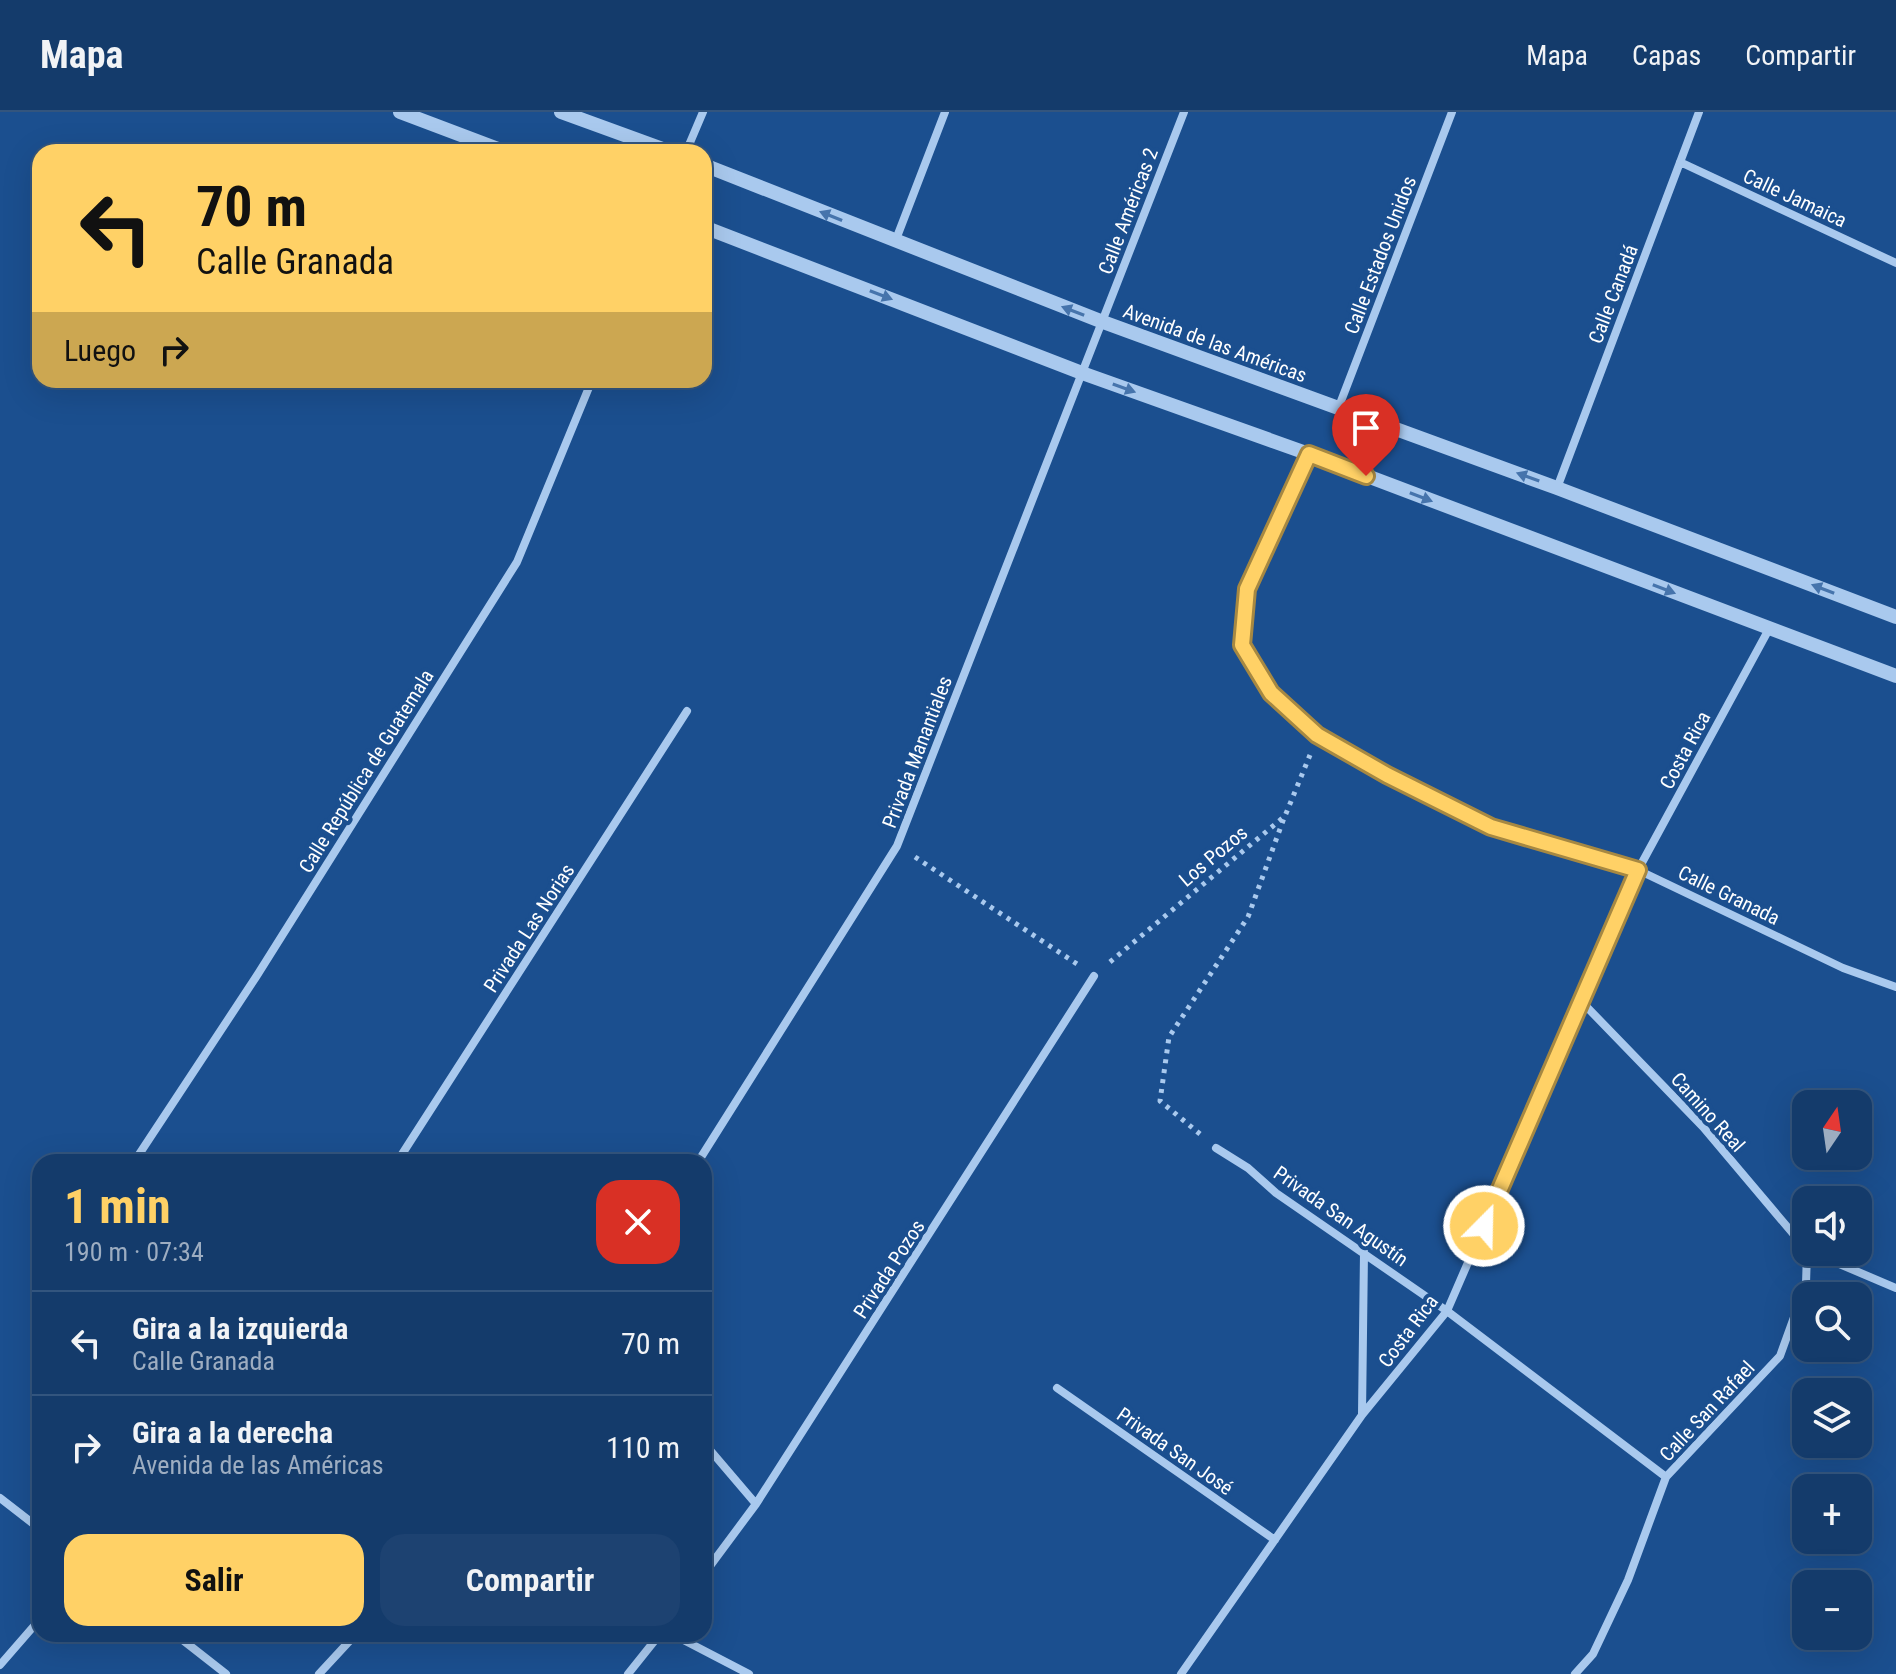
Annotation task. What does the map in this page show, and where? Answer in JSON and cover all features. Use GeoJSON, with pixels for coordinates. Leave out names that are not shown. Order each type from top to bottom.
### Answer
{"type":"FeatureCollection","features":[{"type":"Feature","properties":{"kind":"street"},"geometry":{"type":"LineString","coordinates":[[400,112],[485,144]]}},
{"type":"Feature","properties":{"kind":"street"},"geometry":{"type":"LineString","coordinates":[[561,112],[649,144]]}},
{"type":"Feature","properties":{"kind":"street"},"geometry":{"type":"LineString","coordinates":[[689,144],[703,112]]}},
{"type":"Feature","properties":{"kind":"street"},"geometry":{"type":"LineString","coordinates":[[895,242],[945,112]]}},
{"type":"Feature","properties":{"kind":"street","name":"Calle Américas 2"},"geometry":{"type":"LineString","coordinates":[[1103,322],[1184,112]]}},
{"type":"Feature","properties":{"kind":"street","name":"Calle Estados Unidos"},"geometry":{"type":"LineString","coordinates":[[1338,409],[1452,112]]}},
{"type":"Feature","properties":{"kind":"street","name":"Calle Canadá"},"geometry":{"type":"LineString","coordinates":[[1557,488],[1699,112]]}},
{"type":"Feature","properties":{"kind":"street","name":"Calle Jamaica"},"geometry":{"type":"LineString","coordinates":[[1680,162],[1896,263]]}},
{"type":"Feature","properties":{"kind":"street","name":"Avenida de las Américas"},"geometry":{"type":"LineString","coordinates":[[712,168],[1103,322],[1557,488],[1896,617]]}},
{"type":"Feature","properties":{"kind":"street"},"geometry":{"type":"LineString","coordinates":[[712,230],[1082,373],[1309,454],[1896,676]]}},
{"type":"Feature","properties":{"kind":"street","name":"Privada Manantiales"},"geometry":{"type":"LineString","coordinates":[[703,1154],[897,846],[1103,322]]}},
{"type":"Feature","properties":{"kind":"street","name":"Calle República de Guatemala"},"geometry":{"type":"LineString","coordinates":[[139,1154],[256,977],[517,562],[589,388]]}},
{"type":"Feature","properties":{"kind":"street","name":"Calle Granada"},"geometry":{"type":"LineString","coordinates":[[1309,454],[1247,589],[1242,645],[1271,693],[1317,735],[1387,775],[1491,827],[1638,870],[1843,968],[1896,987]]}},
{"type":"Feature","properties":{"kind":"street","name":"Costa Rica"},"geometry":{"type":"LineString","coordinates":[[1181,1674],[1362,1415],[1447,1311],[1638,870],[1769,629]]}},
{"type":"Feature","properties":{"kind":"street","name":"Privada Las Norias"},"geometry":{"type":"LineString","coordinates":[[402,1154],[687,711]]}},
{"type":"Feature","properties":{"kind":"street","name":"Privada Pozos"},"geometry":{"type":"LineString","coordinates":[[712,1563],[756,1504],[1094,976]]}},
{"type":"Feature","properties":{"kind":"street","name":"Camino Real"},"geometry":{"type":"LineString","coordinates":[[1581,1001],[1703,1127],[1792,1232]]}},
{"type":"Feature","properties":{"kind":"street","name":"Privada San Agustín"},"geometry":{"type":"LineString","coordinates":[[1216,1148],[1447,1311],[1666,1477]]}},
{"type":"Feature","properties":{"kind":"street"},"geometry":{"type":"LineString","coordinates":[[1362,1415],[1364,1252]]}},
{"type":"Feature","properties":{"kind":"street","name":"Calle San Rafael"},"geometry":{"type":"LineString","coordinates":[[1575,1674],[1593,1654],[1628,1580],[1666,1477],[1780,1356],[1806,1284],[1807,1266]]}},
{"type":"Feature","properties":{"kind":"street","name":"Camino Real"},"geometry":{"type":"LineString","coordinates":[[1844,1266],[1896,1288]]}},
{"type":"Feature","properties":{"kind":"street","name":"Privada San José"},"geometry":{"type":"LineString","coordinates":[[1057,1388],[1275,1540]]}},
{"type":"Feature","properties":{"kind":"street"},"geometry":{"type":"LineString","coordinates":[[712,1452],[756,1504]]}},
{"type":"Feature","properties":{"kind":"street"},"geometry":{"type":"LineString","coordinates":[[0,1498],[32,1523]]}},
{"type":"Feature","properties":{"kind":"street"},"geometry":{"type":"LineString","coordinates":[[0,1665],[32,1628]]}},
{"type":"Feature","properties":{"kind":"street"},"geometry":{"type":"LineString","coordinates":[[185,1642],[226,1674]]}},
{"type":"Feature","properties":{"kind":"street"},"geometry":{"type":"LineString","coordinates":[[319,1674],[349,1642]]}},
{"type":"Feature","properties":{"kind":"street"},"geometry":{"type":"LineString","coordinates":[[628,1674],[654,1642]]}},
{"type":"Feature","properties":{"kind":"street"},"geometry":{"type":"LineString","coordinates":[[687,1642],[749,1674]]}},
{"type":"Feature","properties":{"kind":"path","name":"Los Pozos"},"geometry":{"type":"LineString","coordinates":[[1094,976],[1285,816],[1317,735]]}},
{"type":"Feature","properties":{"kind":"path"},"geometry":{"type":"LineString","coordinates":[[1216,1148],[1160,1101],[1169,1037],[1248,917],[1285,816]]}},
{"type":"Feature","properties":{"kind":"path"},"geometry":{"type":"LineString","coordinates":[[897,846],[1094,976]]}},
{"type":"Feature","properties":{"kind":"route"},"geometry":{"type":"LineString","coordinates":[[1366,476],[1309,454],[1247,589],[1242,645],[1271,693],[1317,735],[1387,775],[1491,827],[1638,870],[1484,1226]]}}]}
